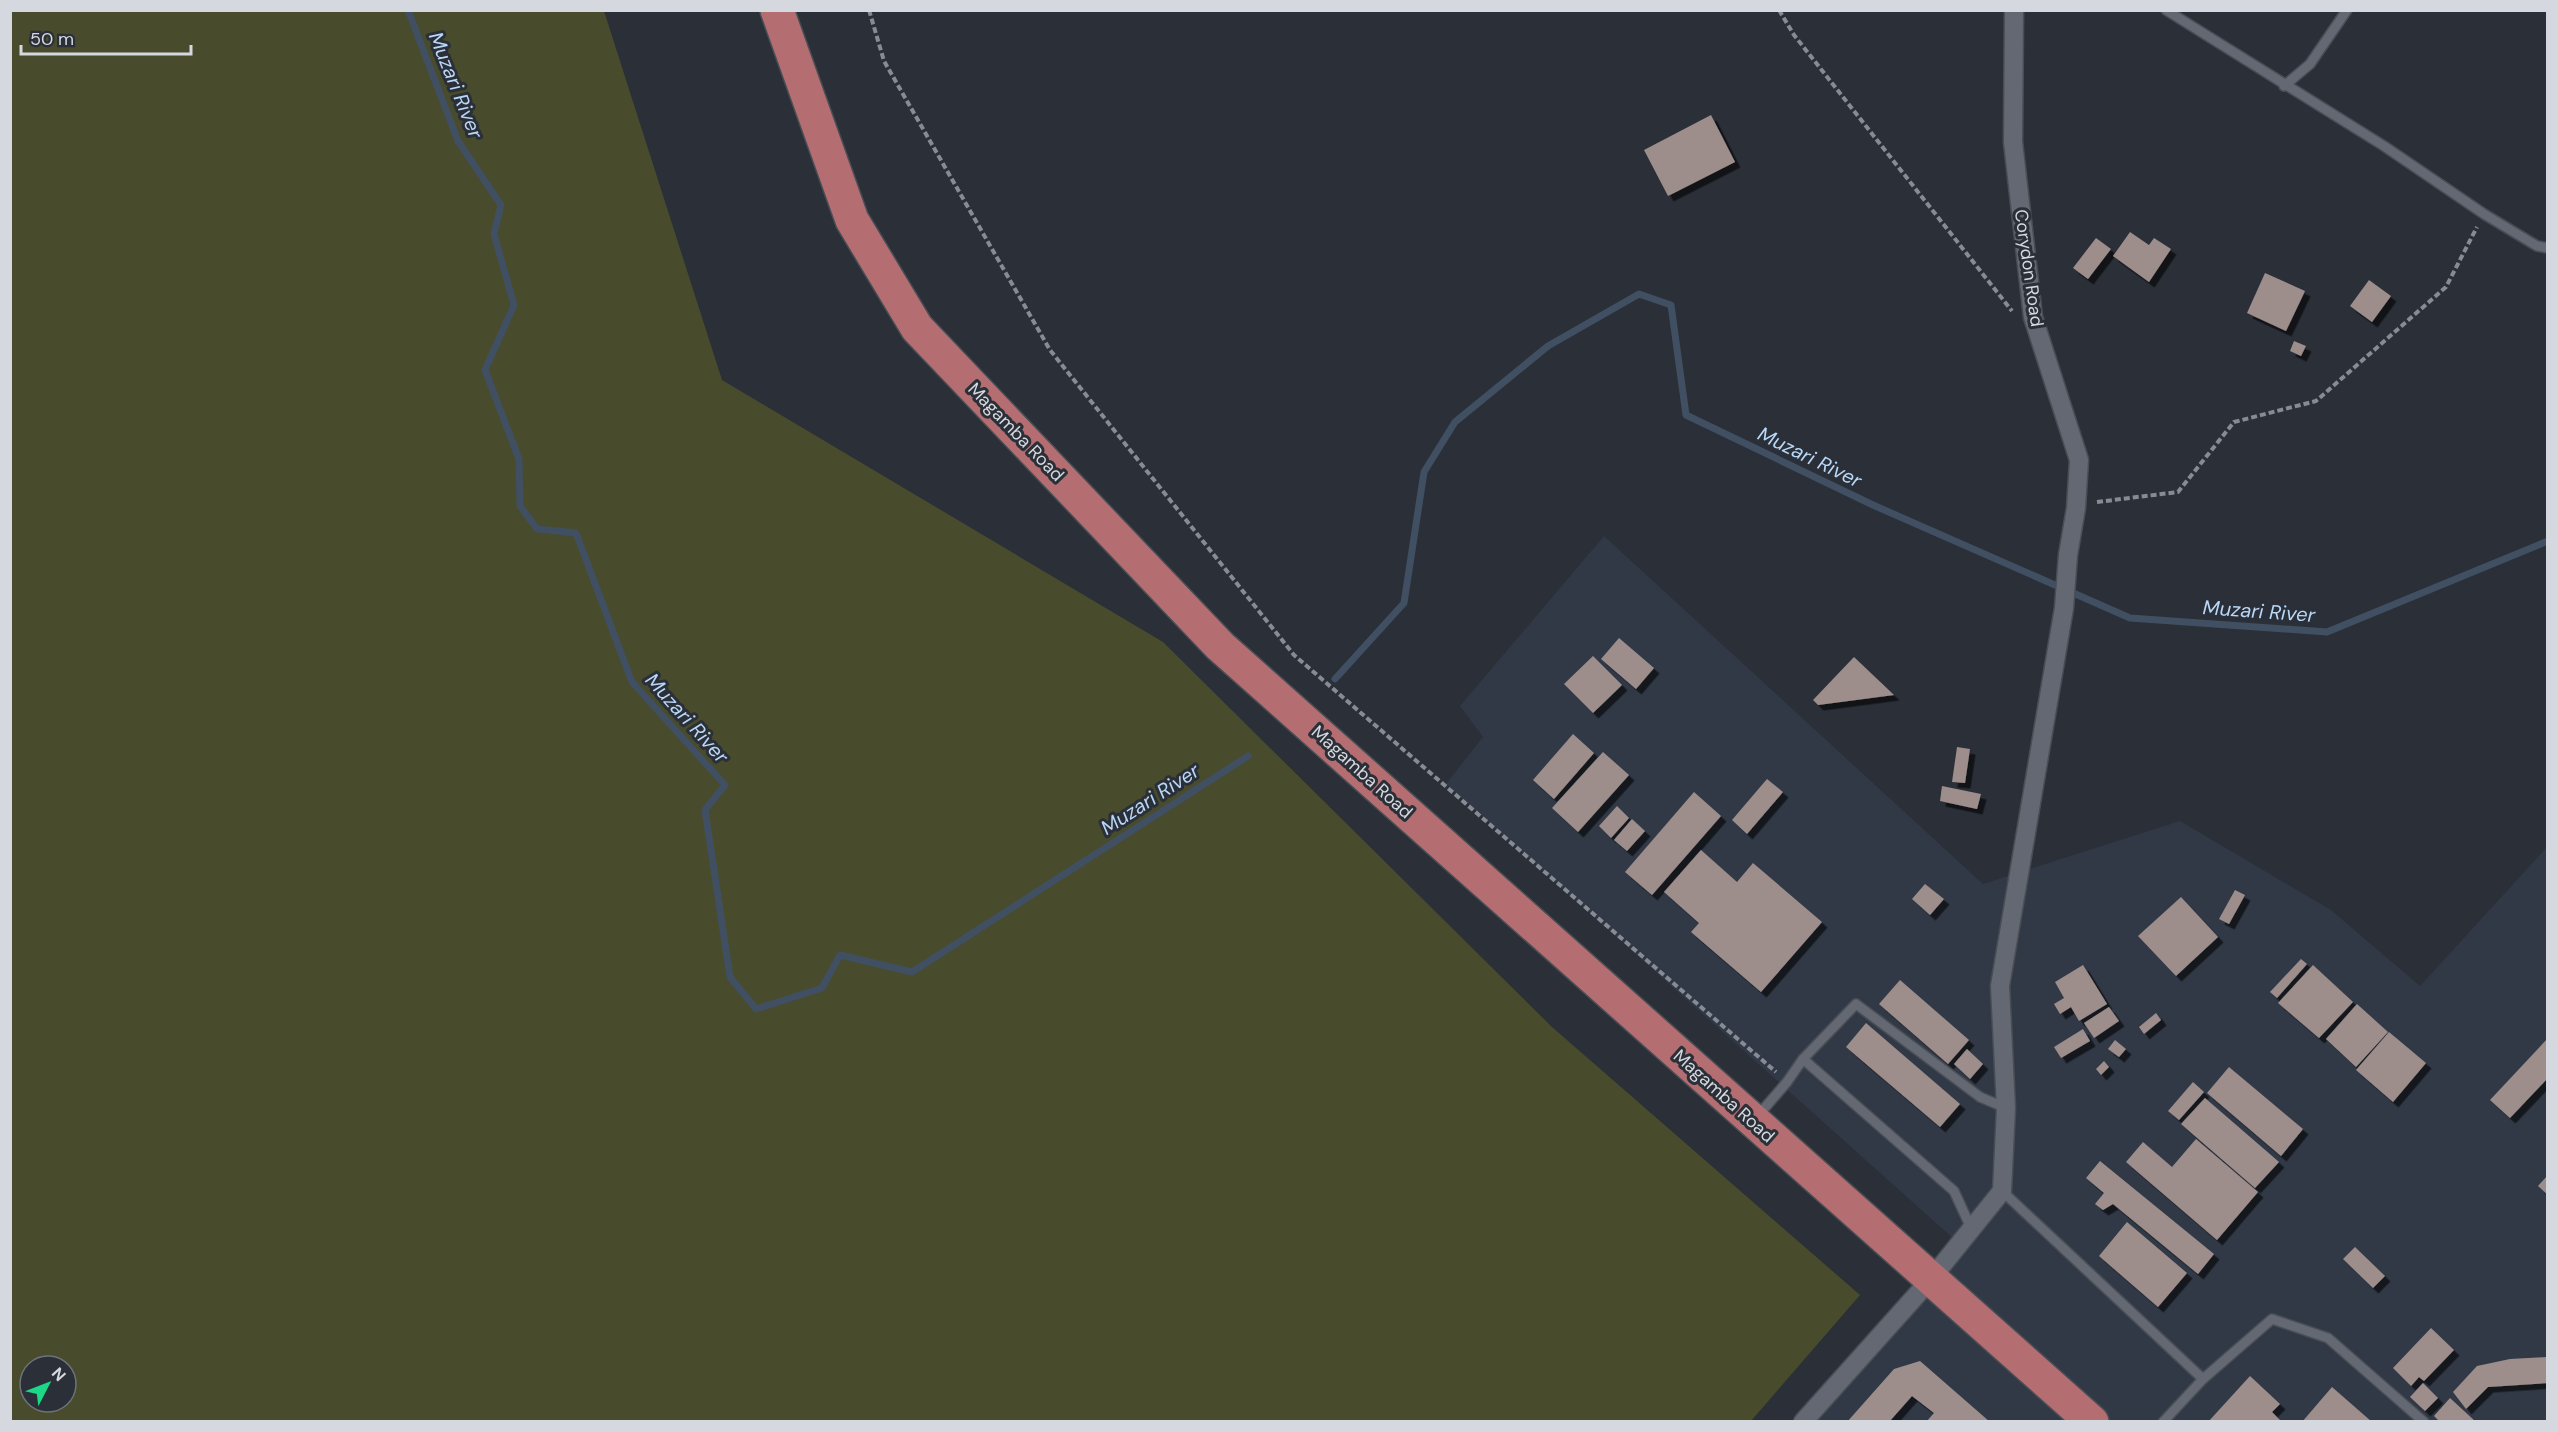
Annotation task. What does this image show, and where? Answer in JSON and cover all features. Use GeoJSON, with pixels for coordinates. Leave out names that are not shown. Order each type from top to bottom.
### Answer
{"type":"FeatureCollection","features":[{"type":"Feature","properties":{"kind":"highway","name":"Magamba Road"},"geometry":{"type":"LineString","coordinates":[[777,10],[852,220],[917,328],[1220,646],[1752,1122],[2092,1422]]}},
{"type":"Feature","properties":{"kind":"street","name":"Corydon Road"},"geometry":{"type":"LineString","coordinates":[[2002,1191],[2006,1108],[2000,986],[2064,608],[2068,555],[2076,508],[2079,460],[2033,317],[2013,142],[2014,10]]}},
{"type":"Feature","properties":{"kind":"street"},"geometry":{"type":"LineString","coordinates":[[1808,1420],[1931,1279],[2002,1191]]}},
{"type":"Feature","properties":{"kind":"lane"},"geometry":{"type":"LineString","coordinates":[[2166,10],[2284,86],[2384,146],[2484,214],[2537,246],[2547,248]]}},
{"type":"Feature","properties":{"kind":"lane"},"geometry":{"type":"LineString","coordinates":[[2284,86],[2310,63],[2347,10]]}},
{"type":"Feature","properties":{"kind":"lane"},"geometry":{"type":"LineString","coordinates":[[1752,1122],[1787,1082],[1803,1059],[1856,1004],[1980,1097],[2006,1108]]}},
{"type":"Feature","properties":{"kind":"lane"},"geometry":{"type":"LineString","coordinates":[[1803,1059],[1954,1191],[1971,1228]]}},
{"type":"Feature","properties":{"kind":"lane"},"geometry":{"type":"LineString","coordinates":[[2002,1191],[2204,1378]]}},
{"type":"Feature","properties":{"kind":"lane"},"geometry":{"type":"LineString","coordinates":[[2163,1422],[2204,1378],[2272,1320],[2328,1338],[2424,1422]]}},
{"type":"Feature","properties":{"kind":"path"},"geometry":{"type":"LineString","coordinates":[[870,10],[884,61],[1050,351],[1294,654],[1787,1082]]}},
{"type":"Feature","properties":{"kind":"path"},"geometry":{"type":"LineString","coordinates":[[1779,10],[1794,35],[2009,310],[2033,317]]}},
{"type":"Feature","properties":{"kind":"path"},"geometry":{"type":"LineString","coordinates":[[2076,508],[2085,503],[2178,492],[2234,422],[2316,401],[2446,287],[2484,214]]}},
{"type":"Feature","properties":{"kind":"shaded area"},"geometry":{"type":"Polygon","coordinates":[[[1604,536],[1983,884],[2180,821],[2331,910],[2420,986],[2547,847],[2547,1421],[1813,1421],[1966,1250],[1446,784],[1483,737],[1460,706],[1604,536]]]}},
{"type":"Feature","properties":{"kind":"green space"},"geometry":{"type":"Polygon","coordinates":[[[10,11],[604,11],[722,380],[1163,642],[1552,1027],[1860,1295],[1751,1421],[11,1421],[10,11]]]}},
{"type":"Feature","properties":{"kind":"building"},"geometry":{"type":"Polygon","coordinates":[[[1711,115],[1735,162],[1668,196],[1644,150],[1711,115]]]}},
{"type":"Feature","properties":{"kind":"building"},"geometry":{"type":"Polygon","coordinates":[[[2130,232],[2149,245],[2154,238],[2171,249],[2149,282],[2113,256],[2130,232]]]}},
{"type":"Feature","properties":{"kind":"building"},"geometry":{"type":"Polygon","coordinates":[[[2096,238],[2111,249],[2088,279],[2073,268],[2096,238]]]}},
{"type":"Feature","properties":{"kind":"building"},"geometry":{"type":"Polygon","coordinates":[[[2265,273],[2305,291],[2286,331],[2247,313],[2265,273]]]}},
{"type":"Feature","properties":{"kind":"building"},"geometry":{"type":"Polygon","coordinates":[[[2369,280],[2391,296],[2372,322],[2350,306],[2369,280]]]}},
{"type":"Feature","properties":{"kind":"building"},"geometry":{"type":"Polygon","coordinates":[[[2294,341],[2306,346],[2301,356],[2290,351],[2294,341]]]}},
{"type":"Feature","properties":{"kind":"building"},"geometry":{"type":"Polygon","coordinates":[[[1619,638],[1654,668],[1636,689],[1601,659],[1619,638]]]}},
{"type":"Feature","properties":{"kind":"building"},"geometry":{"type":"Polygon","coordinates":[[[1593,656],[1622,685],[1593,713],[1564,684],[1593,656]]]}},
{"type":"Feature","properties":{"kind":"building"},"geometry":{"type":"Polygon","coordinates":[[[1854,657],[1894,695],[1818,705],[1813,700],[1854,657]]]}},
{"type":"Feature","properties":{"kind":"building"},"geometry":{"type":"Polygon","coordinates":[[[1573,734],[1594,753],[1554,799],[1533,780],[1573,734]]]}},
{"type":"Feature","properties":{"kind":"building"},"geometry":{"type":"Polygon","coordinates":[[[1957,747],[1970,749],[1965,783],[1952,782],[1957,747]]]}},
{"type":"Feature","properties":{"kind":"building"},"geometry":{"type":"Polygon","coordinates":[[[1603,752],[1629,775],[1578,832],[1552,808],[1603,752]]]}},
{"type":"Feature","properties":{"kind":"building"},"geometry":{"type":"Polygon","coordinates":[[[1767,779],[1783,792],[1747,834],[1732,820],[1767,779]]]}},
{"type":"Feature","properties":{"kind":"building"},"geometry":{"type":"Polygon","coordinates":[[[1942,786],[1981,794],[1977,809],[1940,801],[1942,786]]]}},
{"type":"Feature","properties":{"kind":"building"},"geometry":{"type":"Polygon","coordinates":[[[1694,792],[1721,816],[1652,895],[1625,872],[1694,792]]]}},
{"type":"Feature","properties":{"kind":"building"},"geometry":{"type":"Polygon","coordinates":[[[1617,806],[1629,818],[1611,838],[1599,826],[1617,806]]]}},
{"type":"Feature","properties":{"kind":"building"},"geometry":{"type":"Polygon","coordinates":[[[1632,819],[1645,831],[1627,851],[1614,840],[1632,819]]]}},
{"type":"Feature","properties":{"kind":"building"},"geometry":{"type":"Polygon","coordinates":[[[1701,850],[1737,882],[1753,863],[1822,922],[1761,992],[1691,932],[1699,923],[1664,892],[1701,850]]]}},
{"type":"Feature","properties":{"kind":"building"},"geometry":{"type":"Polygon","coordinates":[[[1925,884],[1944,899],[1930,915],[1912,899],[1925,884]]]}},
{"type":"Feature","properties":{"kind":"building"},"geometry":{"type":"Polygon","coordinates":[[[2235,890],[2245,895],[2229,924],[2219,919],[2235,890]]]}},
{"type":"Feature","properties":{"kind":"building"},"geometry":{"type":"Polygon","coordinates":[[[2181,897],[2218,937],[2176,976],[2138,936],[2181,897]]]}},
{"type":"Feature","properties":{"kind":"building"},"geometry":{"type":"Polygon","coordinates":[[[2301,959],[2307,964],[2277,998],[2270,992],[2301,959]]]}},
{"type":"Feature","properties":{"kind":"building"},"geometry":{"type":"Polygon","coordinates":[[[2083,965],[2107,1004],[2079,1021],[2071,1007],[2060,1014],[2054,1004],[2064,998],[2055,982],[2083,965]]]}},
{"type":"Feature","properties":{"kind":"building"},"geometry":{"type":"Polygon","coordinates":[[[2313,965],[2353,1002],[2319,1038],[2278,1003],[2313,965]]]}},
{"type":"Feature","properties":{"kind":"building"},"geometry":{"type":"Polygon","coordinates":[[[1900,980],[1969,1040],[1948,1064],[1879,1004],[1900,980]]]}},
{"type":"Feature","properties":{"kind":"building"},"geometry":{"type":"Polygon","coordinates":[[[2357,1004],[2388,1032],[2356,1067],[2326,1039],[2357,1004]]]}},
{"type":"Feature","properties":{"kind":"building"},"geometry":{"type":"Polygon","coordinates":[[[2109,1007],[2119,1021],[2094,1038],[2084,1023],[2109,1007]]]}},
{"type":"Feature","properties":{"kind":"building"},"geometry":{"type":"Polygon","coordinates":[[[2156,1013],[2161,1020],[2144,1034],[2139,1027],[2156,1013]]]}},
{"type":"Feature","properties":{"kind":"building"},"geometry":{"type":"Polygon","coordinates":[[[1866,1023],[1960,1104],[1940,1127],[1846,1047],[1866,1023]]]}},
{"type":"Feature","properties":{"kind":"building"},"geometry":{"type":"Polygon","coordinates":[[[2083,1029],[2090,1041],[2061,1058],[2054,1047],[2083,1029]]]}},
{"type":"Feature","properties":{"kind":"building"},"geometry":{"type":"Polygon","coordinates":[[[2389,1032],[2426,1063],[2393,1102],[2356,1070],[2389,1032]]]}},
{"type":"Feature","properties":{"kind":"building"},"geometry":{"type":"Polygon","coordinates":[[[2548,1038],[2548,1078],[2510,1118],[2490,1100],[2548,1038]]]}},
{"type":"Feature","properties":{"kind":"building"},"geometry":{"type":"Polygon","coordinates":[[[2115,1040],[2126,1049],[2119,1057],[2108,1049],[2115,1040]]]}},
{"type":"Feature","properties":{"kind":"building"},"geometry":{"type":"Polygon","coordinates":[[[1967,1049],[1983,1064],[1970,1079],[1954,1064],[1967,1049]]]}},
{"type":"Feature","properties":{"kind":"building"},"geometry":{"type":"Polygon","coordinates":[[[2104,1061],[2109,1067],[2101,1075],[2096,1069],[2104,1061]]]}},
{"type":"Feature","properties":{"kind":"building"},"geometry":{"type":"Polygon","coordinates":[[[2229,1067],[2303,1129],[2281,1156],[2207,1093],[2229,1067]]]}},
{"type":"Feature","properties":{"kind":"building"},"geometry":{"type":"Polygon","coordinates":[[[2193,1082],[2204,1092],[2179,1120],[2168,1111],[2193,1082]]]}},
{"type":"Feature","properties":{"kind":"building"},"geometry":{"type":"Polygon","coordinates":[[[2205,1098],[2279,1162],[2255,1188],[2181,1124],[2205,1098]]]}},
{"type":"Feature","properties":{"kind":"building"},"geometry":{"type":"Polygon","coordinates":[[[2196,1139],[2258,1192],[2217,1240],[2126,1162],[2143,1142],[2172,1167],[2196,1139]]]}},
{"type":"Feature","properties":{"kind":"building"},"geometry":{"type":"Polygon","coordinates":[[[2100,1161],[2214,1254],[2198,1274],[2113,1204],[2103,1210],[2095,1204],[2104,1193],[2086,1178],[2100,1161]]]}},
{"type":"Feature","properties":{"kind":"building"},"geometry":{"type":"Polygon","coordinates":[[[2548,1175],[2548,1195],[2538,1186],[2548,1175]]]}},
{"type":"Feature","properties":{"kind":"building"},"geometry":{"type":"Polygon","coordinates":[[[2127,1222],[2187,1273],[2158,1307],[2099,1256],[2127,1222]]]}},
{"type":"Feature","properties":{"kind":"building"},"geometry":{"type":"Polygon","coordinates":[[[2355,1247],[2385,1276],[2373,1288],[2343,1259],[2355,1247]]]}},
{"type":"Feature","properties":{"kind":"building"},"geometry":{"type":"Polygon","coordinates":[[[2431,1328],[2454,1350],[2424,1381],[2419,1377],[2411,1386],[2393,1368],[2431,1328]]]}},
{"type":"Feature","properties":{"kind":"building"},"geometry":{"type":"Polygon","coordinates":[[[2548,1357],[2548,1383],[2488,1387],[2466,1409],[2453,1392],[2477,1366],[2510,1359],[2548,1357]]]}},
{"type":"Feature","properties":{"kind":"building"},"geometry":{"type":"Polygon","coordinates":[[[1920,1361],[1990,1422],[1926,1422],[1934,1413],[1912,1396],[1889,1422],[1847,1422],[1894,1369],[1920,1361]]]}},
{"type":"Feature","properties":{"kind":"building"},"geometry":{"type":"Polygon","coordinates":[[[2250,1376],[2280,1404],[2272,1412],[2282,1422],[2208,1422],[2250,1376]]]}},
{"type":"Feature","properties":{"kind":"building"},"geometry":{"type":"Polygon","coordinates":[[[2423,1383],[2438,1398],[2425,1411],[2410,1397],[2423,1383]]]}},
{"type":"Feature","properties":{"kind":"building"},"geometry":{"type":"Polygon","coordinates":[[[2332,1387],[2372,1422],[2302,1422],[2332,1387]]]}},
{"type":"Feature","properties":{"kind":"building"},"geometry":{"type":"Polygon","coordinates":[[[2450,1398],[2476,1422],[2440,1422],[2434,1416],[2450,1398]]]}},
{"type":"Feature","properties":{"kind":"waterway","name":"Muzari River"},"geometry":{"type":"LineString","coordinates":[[408,10],[458,141],[501,205],[494,234],[514,305],[485,370],[519,459],[520,506],[537,529],[576,533],[632,682],[725,785],[705,810],[730,977],[756,1009],[822,988],[840,955],[912,972],[1248,756]]}},
{"type":"Feature","properties":{"kind":"waterway","name":"Muzari River"},"geometry":{"type":"LineString","coordinates":[[1335,679],[1404,603],[1424,472],[1455,422],[1548,346],[1639,294],[1671,305],[1686,415],[1873,505],[2130,618],[2327,632],[2548,541]]}}]}
